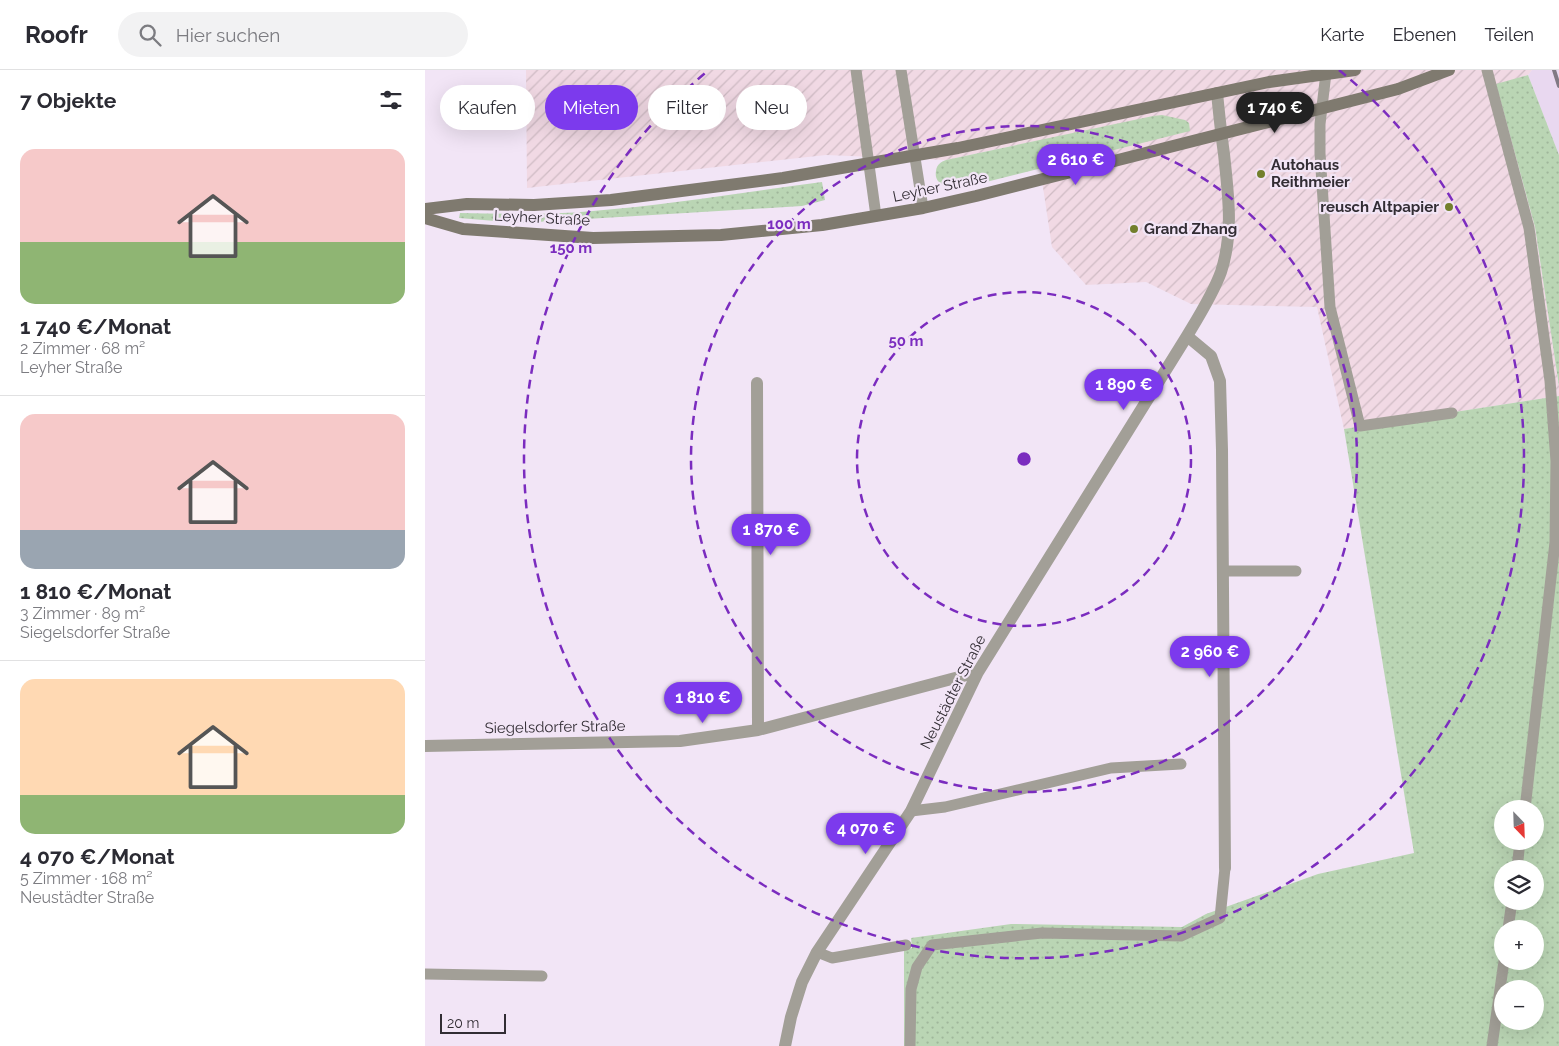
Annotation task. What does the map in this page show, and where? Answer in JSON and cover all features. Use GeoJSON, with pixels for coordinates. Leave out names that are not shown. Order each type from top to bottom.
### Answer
{"type":"FeatureCollection","features":[{"type":"Feature","properties":{"kind":"main road","name":"Leyher Straße"},"geometry":{"type":"LineString","coordinates":[[425,209],[467,204],[535,205],[618,199],[783,178],[914,156],[1269,82],[1355,70]]}},
{"type":"Feature","properties":{"kind":"main road","name":"Leyher Straße"},"geometry":{"type":"LineString","coordinates":[[425,218],[463,229],[538,236],[633,238],[721,235],[822,225],[923,208],[1013,188],[1398,89],[1449,70]]}},
{"type":"Feature","properties":{"kind":"street","name":"Neustädter Straße"},"geometry":{"type":"LineString","coordinates":[[785,1046],[791,1017],[802,982],[817,952],[911,811],[978,672],[1187,336],[1221,272],[1230,219],[1217,93]]}},
{"type":"Feature","properties":{"kind":"street"},"geometry":{"type":"LineString","coordinates":[[1187,336],[1211,356],[1220,381],[1225,868]]}},
{"type":"Feature","properties":{"kind":"street"},"geometry":{"type":"LineString","coordinates":[[757,383],[757,730]]}},
{"type":"Feature","properties":{"kind":"street","name":"Siegelsdorfer Straße"},"geometry":{"type":"LineString","coordinates":[[425,746],[680,740],[757,730],[978,672]]}},
{"type":"Feature","properties":{"kind":"lane"},"geometry":{"type":"LineString","coordinates":[[856,70],[867,164],[876,216]]}},
{"type":"Feature","properties":{"kind":"lane"},"geometry":{"type":"LineString","coordinates":[[901,70],[923,208]]}},
{"type":"Feature","properties":{"kind":"lane"},"geometry":{"type":"LineString","coordinates":[[1487,70],[1529,228],[1550,381],[1556,461],[1555,542],[1526,800]]}},
{"type":"Feature","properties":{"kind":"lane"},"geometry":{"type":"LineString","coordinates":[[1326,73],[1321,108],[1320,154],[1330,307],[1360,426],[1453,413]]}},
{"type":"Feature","properties":{"kind":"lane"},"geometry":{"type":"LineString","coordinates":[[1223,571],[1296,571]]}},
{"type":"Feature","properties":{"kind":"lane"},"geometry":{"type":"LineString","coordinates":[[911,811],[945,807],[1111,768],[1181,764]]}},
{"type":"Feature","properties":{"kind":"lane"},"geometry":{"type":"LineString","coordinates":[[910,1046],[911,988],[917,967],[932,945],[1041,934],[1181,936],[1220,918],[1225,868]]}},
{"type":"Feature","properties":{"kind":"lane"},"geometry":{"type":"LineString","coordinates":[[817,952],[832,958],[906,944]]}},
{"type":"Feature","properties":{"kind":"lane"},"geometry":{"type":"LineString","coordinates":[[1493,1046],[1503,970]]}},
{"type":"Feature","properties":{"kind":"lane"},"geometry":{"type":"LineString","coordinates":[[425,974],[542,976]]}},
{"type":"Feature","properties":{"kind":"shaded area"},"geometry":{"type":"Polygon","coordinates":[[[526,70],[1532,70],[1528,75],[1496,85],[1535,227],[1559,396],[1344,429],[1317,307],[1191,304],[1146,282],[1086,285],[1052,247],[1036,141],[946,160],[826,155],[527,188],[527,130],[535,130],[535,85],[526,85],[526,70]]]}},
{"type":"Feature","properties":{"kind":"shaded area"},"geometry":{"type":"Polygon","coordinates":[[[1532,70],[1559,70],[1559,155],[1528,75],[1532,70]]]}},
{"type":"Feature","properties":{"kind":"green space"},"geometry":{"type":"Polygon","coordinates":[[[1528,75],[1559,155],[1559,386],[1535,227],[1496,84],[1528,75]]]}},
{"type":"Feature","properties":{"kind":"green space"},"geometry":{"type":"Polygon","coordinates":[[[1162,115],[1185,120],[1189,123],[1190,131],[970,186],[947,186],[938,181],[936,177],[937,167],[946,160],[1162,115]]]}},
{"type":"Feature","properties":{"kind":"green space"},"geometry":{"type":"Polygon","coordinates":[[[822,182],[825,200],[802,206],[520,223],[459,218],[460,213],[543,214],[622,208],[822,182]]]}},
{"type":"Feature","properties":{"kind":"green space"},"geometry":{"type":"Polygon","coordinates":[[[1559,396],[1559,1046],[904,1046],[904,950],[912,948],[911,938],[1011,924],[1182,927],[1206,914],[1318,874],[1414,853],[1344,429],[1559,396]]]}},
{"type":"Feature","properties":{"kind":"railway"},"geometry":{"type":"LineString","coordinates":[[1554,70],[1559,86]]}},
{"type":"Feature","properties":{"kind":"place","name":"Autohaus Reithmeier"},"geometry":{"type":"Point","coordinates":[1261,174]}},
{"type":"Feature","properties":{"kind":"place","name":"reusch Altpapier"},"geometry":{"type":"Point","coordinates":[1449,207]}},
{"type":"Feature","properties":{"kind":"place","name":"Grand Zhang"},"geometry":{"type":"Point","coordinates":[1134,229]}}]}
